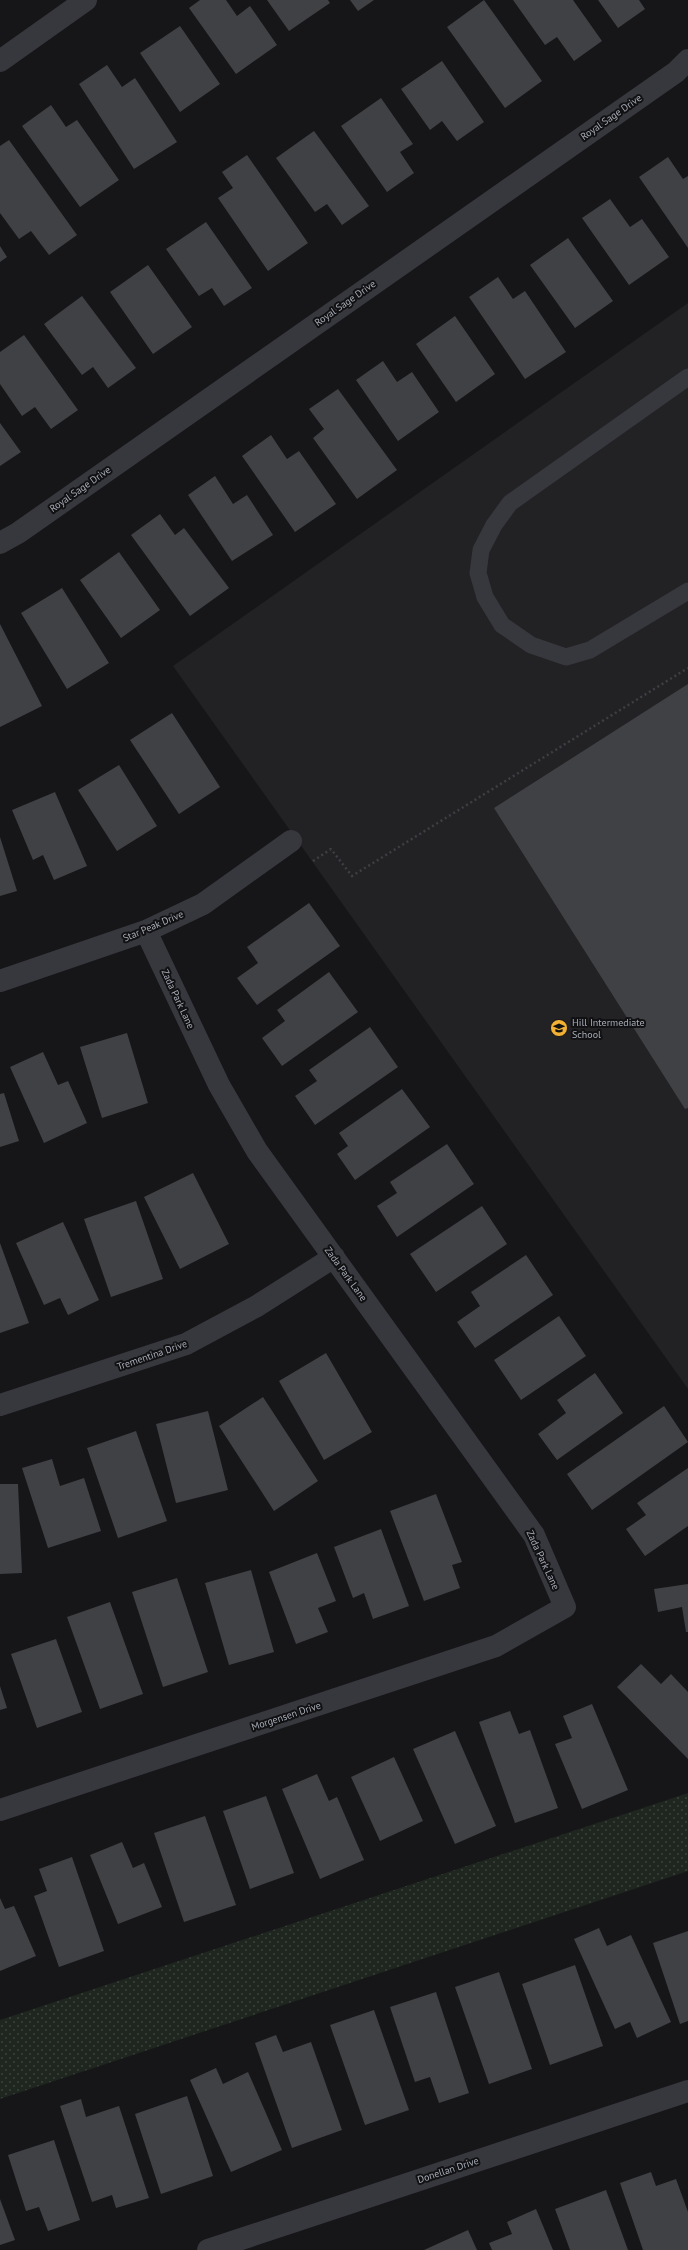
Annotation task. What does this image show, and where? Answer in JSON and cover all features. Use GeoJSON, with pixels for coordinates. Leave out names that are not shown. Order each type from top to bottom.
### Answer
{"type":"FeatureCollection","features":[{"type":"Feature","properties":{"kind":"street"},"geometry":{"type":"LineString","coordinates":[[0,61],[86,0]]}},
{"type":"Feature","properties":{"kind":"street","name":"Royal Sage Drive"},"geometry":{"type":"LineString","coordinates":[[0,543],[31,524],[676,72],[688,60]]}},
{"type":"Feature","properties":{"kind":"street","name":"Star Peak Drive"},"geometry":{"type":"LineString","coordinates":[[0,981],[146,931],[203,904],[291,841]]}},
{"type":"Feature","properties":{"kind":"street","name":"Zada Park Lane"},"geometry":{"type":"LineString","coordinates":[[146,931],[219,1085],[256,1151],[534,1535],[565,1607]]}},
{"type":"Feature","properties":{"kind":"street","name":"Trementina Drive"},"geometry":{"type":"LineString","coordinates":[[0,1405],[186,1344],[257,1306],[334,1257]]}},
{"type":"Feature","properties":{"kind":"street","name":"Morgensen Drive"},"geometry":{"type":"LineString","coordinates":[[0,1810],[496,1646],[565,1607]]}},
{"type":"Feature","properties":{"kind":"street","name":"Donellan Drive"},"geometry":{"type":"LineString","coordinates":[[208,2250],[688,2091]]}},
{"type":"Feature","properties":{"kind":"lane"},"geometry":{"type":"LineString","coordinates":[[688,377],[510,503],[494,525],[481,550],[478,573],[485,597],[502,625],[531,644],[566,656],[590,650],[688,591]]}},
{"type":"Feature","properties":{"kind":"path"},"geometry":{"type":"LineString","coordinates":[[291,841],[310,863],[331,849],[352,876],[688,668]]}},
{"type":"Feature","properties":{"kind":"shaded area","name":"Hill Intermediate School"},"geometry":{"type":"Polygon","coordinates":[[[688,303],[688,1389],[173,666],[688,303]]]}},
{"type":"Feature","properties":{"kind":"shaded area"},"geometry":{"type":"Polygon","coordinates":[[[688,1793],[688,1871],[0,2099],[0,2020],[688,1793]]]}},
{"type":"Feature","properties":{"kind":"building"},"geometry":{"type":"Polygon","coordinates":[[[200,0],[226,0],[237,16],[250,6],[277,45],[236,74],[189,8],[200,0]]]}},
{"type":"Feature","properties":{"kind":"building"},"geometry":{"type":"Polygon","coordinates":[[[267,0],[328,0],[330,3],[289,31],[267,0]]]}},
{"type":"Feature","properties":{"kind":"building"},"geometry":{"type":"Polygon","coordinates":[[[350,0],[374,0],[358,11],[350,0]]]}},
{"type":"Feature","properties":{"kind":"building"},"geometry":{"type":"Polygon","coordinates":[[[484,0],[542,81],[505,108],[447,27],[484,0]]]}},
{"type":"Feature","properties":{"kind":"building"},"geometry":{"type":"Polygon","coordinates":[[[513,0],[573,0],[602,41],[574,61],[557,37],[545,45],[513,0]]]}},
{"type":"Feature","properties":{"kind":"building"},"geometry":{"type":"Polygon","coordinates":[[[598,0],[639,0],[645,9],[618,28],[598,0]]]}},
{"type":"Feature","properties":{"kind":"building"},"geometry":{"type":"Polygon","coordinates":[[[180,26],[220,84],[180,112],[140,53],[180,26]]]}},
{"type":"Feature","properties":{"kind":"building"},"geometry":{"type":"Polygon","coordinates":[[[442,61],[484,122],[457,141],[442,121],[430,130],[401,89],[442,61]]]}},
{"type":"Feature","properties":{"kind":"building"},"geometry":{"type":"Polygon","coordinates":[[[107,65],[122,87],[135,78],[177,142],[134,169],[79,84],[107,65]]]}},
{"type":"Feature","properties":{"kind":"building"},"geometry":{"type":"Polygon","coordinates":[[[381,98],[413,144],[400,152],[414,173],[387,192],[341,126],[381,98]]]}},
{"type":"Feature","properties":{"kind":"building"},"geometry":{"type":"Polygon","coordinates":[[[51,105],[66,127],[77,120],[119,180],[80,207],[22,126],[51,105]]]}},
{"type":"Feature","properties":{"kind":"building"},"geometry":{"type":"Polygon","coordinates":[[[314,131],[369,206],[342,225],[327,204],[315,212],[276,158],[314,131]]]}},
{"type":"Feature","properties":{"kind":"building"},"geometry":{"type":"Polygon","coordinates":[[[9,140],[77,235],[49,255],[31,231],[19,239],[0,213],[0,146],[9,140]]]}},
{"type":"Feature","properties":{"kind":"building"},"geometry":{"type":"Polygon","coordinates":[[[247,155],[308,243],[268,271],[218,198],[233,188],[222,172],[247,155]]]}},
{"type":"Feature","properties":{"kind":"building"},"geometry":{"type":"Polygon","coordinates":[[[668,157],[683,179],[688,176],[688,248],[639,177],[668,157]]]}},
{"type":"Feature","properties":{"kind":"building"},"geometry":{"type":"Polygon","coordinates":[[[610,199],[630,227],[642,219],[669,257],[629,285],[582,218],[610,199]]]}},
{"type":"Feature","properties":{"kind":"building"},"geometry":{"type":"Polygon","coordinates":[[[206,222],[252,288],[224,306],[212,288],[199,296],[166,249],[206,222]]]}},
{"type":"Feature","properties":{"kind":"building"},"geometry":{"type":"Polygon","coordinates":[[[568,238],[613,301],[575,328],[530,265],[568,238]]]}},
{"type":"Feature","properties":{"kind":"building"},"geometry":{"type":"Polygon","coordinates":[[[0,246],[7,257],[0,262],[0,246]]]}},
{"type":"Feature","properties":{"kind":"building"},"geometry":{"type":"Polygon","coordinates":[[[148,265],[192,327],[153,354],[110,292],[148,265]]]}},
{"type":"Feature","properties":{"kind":"building"},"geometry":{"type":"Polygon","coordinates":[[[498,277],[513,299],[525,291],[566,352],[525,379],[469,297],[498,277]]]}},
{"type":"Feature","properties":{"kind":"building"},"geometry":{"type":"Polygon","coordinates":[[[82,296],[136,368],[108,388],[93,367],[82,375],[44,324],[82,296]]]}},
{"type":"Feature","properties":{"kind":"building"},"geometry":{"type":"Polygon","coordinates":[[[455,316],[495,374],[456,402],[416,344],[455,316]]]}},
{"type":"Feature","properties":{"kind":"building"},"geometry":{"type":"Polygon","coordinates":[[[24,335],[78,410],[51,429],[35,407],[22,416],[0,384],[0,352],[24,335]]]}},
{"type":"Feature","properties":{"kind":"building"},"geometry":{"type":"Polygon","coordinates":[[[383,361],[397,382],[412,372],[439,412],[398,441],[356,380],[383,361]]]}},
{"type":"Feature","properties":{"kind":"building"},"geometry":{"type":"Polygon","coordinates":[[[338,389],[397,470],[357,499],[313,438],[324,429],[309,409],[338,389]]]}},
{"type":"Feature","properties":{"kind":"building"},"geometry":{"type":"Polygon","coordinates":[[[0,423],[21,452],[0,466],[0,423]]]}},
{"type":"Feature","properties":{"kind":"building"},"geometry":{"type":"Polygon","coordinates":[[[271,435],[287,459],[299,451],[336,504],[295,532],[242,456],[271,435]]]}},
{"type":"Feature","properties":{"kind":"building"},"geometry":{"type":"Polygon","coordinates":[[[215,476],[233,504],[247,495],[273,535],[232,561],[188,495],[215,476]]]}},
{"type":"Feature","properties":{"kind":"building"},"geometry":{"type":"Polygon","coordinates":[[[160,514],[175,535],[184,528],[229,588],[190,616],[131,535],[160,514]]]}},
{"type":"Feature","properties":{"kind":"building"},"geometry":{"type":"Polygon","coordinates":[[[119,552],[160,610],[121,638],[80,580],[119,552]]]}},
{"type":"Feature","properties":{"kind":"building"},"geometry":{"type":"Polygon","coordinates":[[[62,588],[109,663],[67,689],[21,613],[62,588]]]}},
{"type":"Feature","properties":{"kind":"building"},"geometry":{"type":"Polygon","coordinates":[[[0,624],[42,706],[0,727],[0,624]]]}},
{"type":"Feature","properties":{"kind":"building"},"geometry":{"type":"Polygon","coordinates":[[[688,684],[688,1108],[685,1109],[494,808],[688,684]]]}},
{"type":"Feature","properties":{"kind":"building"},"geometry":{"type":"Polygon","coordinates":[[[172,713],[220,787],[179,814],[130,740],[172,713]]]}},
{"type":"Feature","properties":{"kind":"building"},"geometry":{"type":"Polygon","coordinates":[[[119,765],[157,826],[117,851],[78,790],[119,765]]]}},
{"type":"Feature","properties":{"kind":"building"},"geometry":{"type":"Polygon","coordinates":[[[55,792],[87,866],[54,880],[43,855],[33,860],[12,810],[55,792]]]}},
{"type":"Feature","properties":{"kind":"building"},"geometry":{"type":"Polygon","coordinates":[[[0,837],[17,891],[0,896],[0,837]]]}},
{"type":"Feature","properties":{"kind":"building"},"geometry":{"type":"Polygon","coordinates":[[[309,903],[340,946],[257,1005],[237,978],[258,963],[247,947],[309,903]]]}},
{"type":"Feature","properties":{"kind":"building"},"geometry":{"type":"Polygon","coordinates":[[[329,972],[358,1012],[282,1066],[262,1038],[285,1021],[277,1010],[329,972]]]}},
{"type":"Feature","properties":{"kind":"building"},"geometry":{"type":"Polygon","coordinates":[[[370,1027],[398,1067],[315,1125],[295,1096],[317,1081],[309,1070],[370,1027]]]}},
{"type":"Feature","properties":{"kind":"building"},"geometry":{"type":"Polygon","coordinates":[[[127,1033],[148,1103],[102,1118],[80,1047],[127,1033]]]}},
{"type":"Feature","properties":{"kind":"building"},"geometry":{"type":"Polygon","coordinates":[[[43,1052],[58,1085],[68,1081],[87,1123],[44,1143],[10,1067],[43,1052]]]}},
{"type":"Feature","properties":{"kind":"building"},"geometry":{"type":"Polygon","coordinates":[[[402,1089],[430,1127],[355,1180],[337,1154],[348,1146],[339,1133],[402,1089]]]}},
{"type":"Feature","properties":{"kind":"building"},"geometry":{"type":"Polygon","coordinates":[[[4,1093],[19,1141],[0,1147],[0,1094],[4,1093]]]}},
{"type":"Feature","properties":{"kind":"building"},"geometry":{"type":"Polygon","coordinates":[[[447,1144],[474,1184],[397,1237],[377,1206],[397,1193],[390,1182],[447,1144]]]}},
{"type":"Feature","properties":{"kind":"building"},"geometry":{"type":"Polygon","coordinates":[[[193,1173],[229,1244],[180,1269],[144,1197],[193,1173]]]}},
{"type":"Feature","properties":{"kind":"building"},"geometry":{"type":"Polygon","coordinates":[[[136,1201],[163,1279],[111,1297],[84,1219],[136,1201]]]}},
{"type":"Feature","properties":{"kind":"building"},"geometry":{"type":"Polygon","coordinates":[[[482,1206],[507,1244],[436,1292],[410,1254],[482,1206]]]}},
{"type":"Feature","properties":{"kind":"building"},"geometry":{"type":"Polygon","coordinates":[[[63,1222],[99,1300],[68,1315],[60,1298],[44,1305],[16,1243],[63,1222]]]}},
{"type":"Feature","properties":{"kind":"building"},"geometry":{"type":"Polygon","coordinates":[[[0,1243],[29,1323],[0,1333],[0,1243]]]}},
{"type":"Feature","properties":{"kind":"building"},"geometry":{"type":"Polygon","coordinates":[[[526,1255],[553,1295],[475,1348],[457,1322],[480,1306],[471,1292],[526,1255]]]}},
{"type":"Feature","properties":{"kind":"building"},"geometry":{"type":"Polygon","coordinates":[[[559,1316],[586,1356],[521,1400],[494,1360],[559,1316]]]}},
{"type":"Feature","properties":{"kind":"building"},"geometry":{"type":"Polygon","coordinates":[[[326,1353],[372,1432],[324,1460],[279,1381],[326,1353]]]}},
{"type":"Feature","properties":{"kind":"building"},"geometry":{"type":"Polygon","coordinates":[[[595,1373],[623,1413],[557,1460],[538,1434],[566,1413],[557,1400],[595,1373]]]}},
{"type":"Feature","properties":{"kind":"building"},"geometry":{"type":"Polygon","coordinates":[[[263,1397],[318,1481],[274,1511],[219,1426],[263,1397]]]}},
{"type":"Feature","properties":{"kind":"building"},"geometry":{"type":"Polygon","coordinates":[[[664,1406],[688,1442],[592,1510],[567,1474],[664,1406]]]}},
{"type":"Feature","properties":{"kind":"building"},"geometry":{"type":"Polygon","coordinates":[[[208,1411],[228,1490],[176,1503],[156,1424],[208,1411]]]}},
{"type":"Feature","properties":{"kind":"building"},"geometry":{"type":"Polygon","coordinates":[[[136,1431],[167,1521],[118,1538],[87,1448],[136,1431]]]}},
{"type":"Feature","properties":{"kind":"building"},"geometry":{"type":"Polygon","coordinates":[[[52,1459],[60,1486],[84,1478],[101,1531],[48,1548],[22,1468],[52,1459]]]}},
{"type":"Feature","properties":{"kind":"building"},"geometry":{"type":"Polygon","coordinates":[[[688,1468],[688,1526],[645,1556],[626,1529],[646,1515],[637,1503],[688,1468]]]}},
{"type":"Feature","properties":{"kind":"building"},"geometry":{"type":"Polygon","coordinates":[[[0,1484],[18,1484],[22,1573],[0,1574],[0,1484]]]}},
{"type":"Feature","properties":{"kind":"building"},"geometry":{"type":"Polygon","coordinates":[[[436,1494],[462,1562],[452,1565],[460,1588],[424,1601],[390,1511],[436,1494]]]}},
{"type":"Feature","properties":{"kind":"building"},"geometry":{"type":"Polygon","coordinates":[[[381,1529],[409,1606],[373,1619],[364,1593],[353,1598],[334,1547],[381,1529]]]}},
{"type":"Feature","properties":{"kind":"building"},"geometry":{"type":"Polygon","coordinates":[[[317,1553],[336,1601],[318,1608],[328,1632],[296,1644],[269,1572],[317,1553]]]}},
{"type":"Feature","properties":{"kind":"building"},"geometry":{"type":"Polygon","coordinates":[[[251,1570],[274,1652],[229,1665],[205,1583],[251,1570]]]}},
{"type":"Feature","properties":{"kind":"building"},"geometry":{"type":"Polygon","coordinates":[[[177,1578],[208,1672],[163,1687],[132,1592],[177,1578]]]}},
{"type":"Feature","properties":{"kind":"building"},"geometry":{"type":"Polygon","coordinates":[[[688,1584],[688,1632],[686,1632],[682,1607],[658,1612],[654,1589],[688,1584]]]}},
{"type":"Feature","properties":{"kind":"building"},"geometry":{"type":"Polygon","coordinates":[[[110,1602],[143,1694],[100,1709],[67,1617],[110,1602]]]}},
{"type":"Feature","properties":{"kind":"building"},"geometry":{"type":"Polygon","coordinates":[[[56,1639],[82,1712],[37,1728],[11,1654],[56,1639]]]}},
{"type":"Feature","properties":{"kind":"building"},"geometry":{"type":"Polygon","coordinates":[[[641,1664],[661,1684],[671,1674],[688,1692],[688,1759],[617,1687],[641,1664]]]}},
{"type":"Feature","properties":{"kind":"building"},"geometry":{"type":"Polygon","coordinates":[[[0,1686],[7,1708],[0,1710],[0,1686]]]}},
{"type":"Feature","properties":{"kind":"building"},"geometry":{"type":"Polygon","coordinates":[[[592,1704],[628,1790],[582,1809],[555,1744],[572,1738],[563,1716],[592,1704]]]}},
{"type":"Feature","properties":{"kind":"building"},"geometry":{"type":"Polygon","coordinates":[[[510,1711],[519,1734],[530,1730],[558,1808],[515,1823],[479,1722],[510,1711]]]}},
{"type":"Feature","properties":{"kind":"building"},"geometry":{"type":"Polygon","coordinates":[[[455,1731],[496,1826],[455,1844],[413,1749],[455,1731]]]}},
{"type":"Feature","properties":{"kind":"building"},"geometry":{"type":"Polygon","coordinates":[[[394,1757],[423,1821],[380,1841],[351,1777],[394,1757]]]}},
{"type":"Feature","properties":{"kind":"building"},"geometry":{"type":"Polygon","coordinates":[[[317,1774],[329,1801],[337,1797],[364,1860],[320,1879],[282,1789],[317,1774]]]}},
{"type":"Feature","properties":{"kind":"building"},"geometry":{"type":"Polygon","coordinates":[[[266,1796],[294,1873],[250,1889],[223,1811],[266,1796]]]}},
{"type":"Feature","properties":{"kind":"building"},"geometry":{"type":"Polygon","coordinates":[[[205,1816],[236,1905],[184,1922],[154,1833],[205,1816]]]}},
{"type":"Feature","properties":{"kind":"building"},"geometry":{"type":"Polygon","coordinates":[[[122,1842],[133,1868],[144,1863],[162,1907],[118,1924],[90,1855],[122,1842]]]}},
{"type":"Feature","properties":{"kind":"building"},"geometry":{"type":"Polygon","coordinates":[[[72,1857],[104,1951],[59,1967],[34,1896],[47,1891],[39,1869],[72,1857]]]}},
{"type":"Feature","properties":{"kind":"building"},"geometry":{"type":"Polygon","coordinates":[[[0,1898],[5,1909],[14,1906],[36,1956],[0,1971],[0,1898]]]}},
{"type":"Feature","properties":{"kind":"building"},"geometry":{"type":"Polygon","coordinates":[[[599,1928],[607,1946],[631,1935],[671,2022],[637,2038],[630,2022],[615,2029],[574,1939],[599,1928]]]}},
{"type":"Feature","properties":{"kind":"building"},"geometry":{"type":"Polygon","coordinates":[[[688,1931],[688,2021],[680,2024],[653,1943],[688,1931]]]}},
{"type":"Feature","properties":{"kind":"building"},"geometry":{"type":"Polygon","coordinates":[[[575,1965],[603,2046],[550,2065],[522,1984],[575,1965]]]}},
{"type":"Feature","properties":{"kind":"building"},"geometry":{"type":"Polygon","coordinates":[[[499,1972],[532,2069],[489,2084],[455,1987],[499,1972]]]}},
{"type":"Feature","properties":{"kind":"building"},"geometry":{"type":"Polygon","coordinates":[[[436,1992],[469,2093],[439,2103],[430,2077],[415,2082],[390,2007],[436,1992]]]}},
{"type":"Feature","properties":{"kind":"building"},"geometry":{"type":"Polygon","coordinates":[[[374,2010],[409,2110],[365,2125],[330,2025],[374,2010]]]}},
{"type":"Feature","properties":{"kind":"building"},"geometry":{"type":"Polygon","coordinates":[[[276,2035],[283,2052],[311,2042],[342,2130],[292,2148],[255,2043],[276,2035]]]}},
{"type":"Feature","properties":{"kind":"building"},"geometry":{"type":"Polygon","coordinates":[[[216,2068],[223,2084],[248,2072],[282,2150],[231,2172],[190,2080],[216,2068]]]}},
{"type":"Feature","properties":{"kind":"building"},"geometry":{"type":"Polygon","coordinates":[[[187,2096],[213,2176],[161,2194],[135,2114],[187,2096]]]}},
{"type":"Feature","properties":{"kind":"building"},"geometry":{"type":"Polygon","coordinates":[[[81,2099],[86,2117],[119,2106],[149,2198],[116,2208],[112,2195],[92,2202],[60,2106],[81,2099]]]}},
{"type":"Feature","properties":{"kind":"building"},"geometry":{"type":"Polygon","coordinates":[[[54,2140],[80,2220],[48,2231],[39,2207],[26,2211],[8,2155],[54,2140]]]}},
{"type":"Feature","properties":{"kind":"building"},"geometry":{"type":"Polygon","coordinates":[[[651,2172],[656,2186],[676,2179],[688,2212],[688,2250],[643,2250],[620,2183],[651,2172]]]}},
{"type":"Feature","properties":{"kind":"building"},"geometry":{"type":"Polygon","coordinates":[[[606,2190],[628,2250],[570,2250],[555,2209],[606,2190]]]}},
{"type":"Feature","properties":{"kind":"building"},"geometry":{"type":"Polygon","coordinates":[[[0,2199],[15,2240],[0,2245],[0,2199]]]}},
{"type":"Feature","properties":{"kind":"building"},"geometry":{"type":"Polygon","coordinates":[[[536,2209],[553,2250],[492,2250],[489,2243],[512,2234],[507,2222],[536,2209]]]}},
{"type":"Feature","properties":{"kind":"building"},"geometry":{"type":"Polygon","coordinates":[[[468,2230],[477,2250],[424,2250],[468,2230]]]}},
{"type":"Feature","properties":{"kind":"place","name":"Hill Intermediate School"},"geometry":{"type":"Point","coordinates":[559,1028]}}]}
